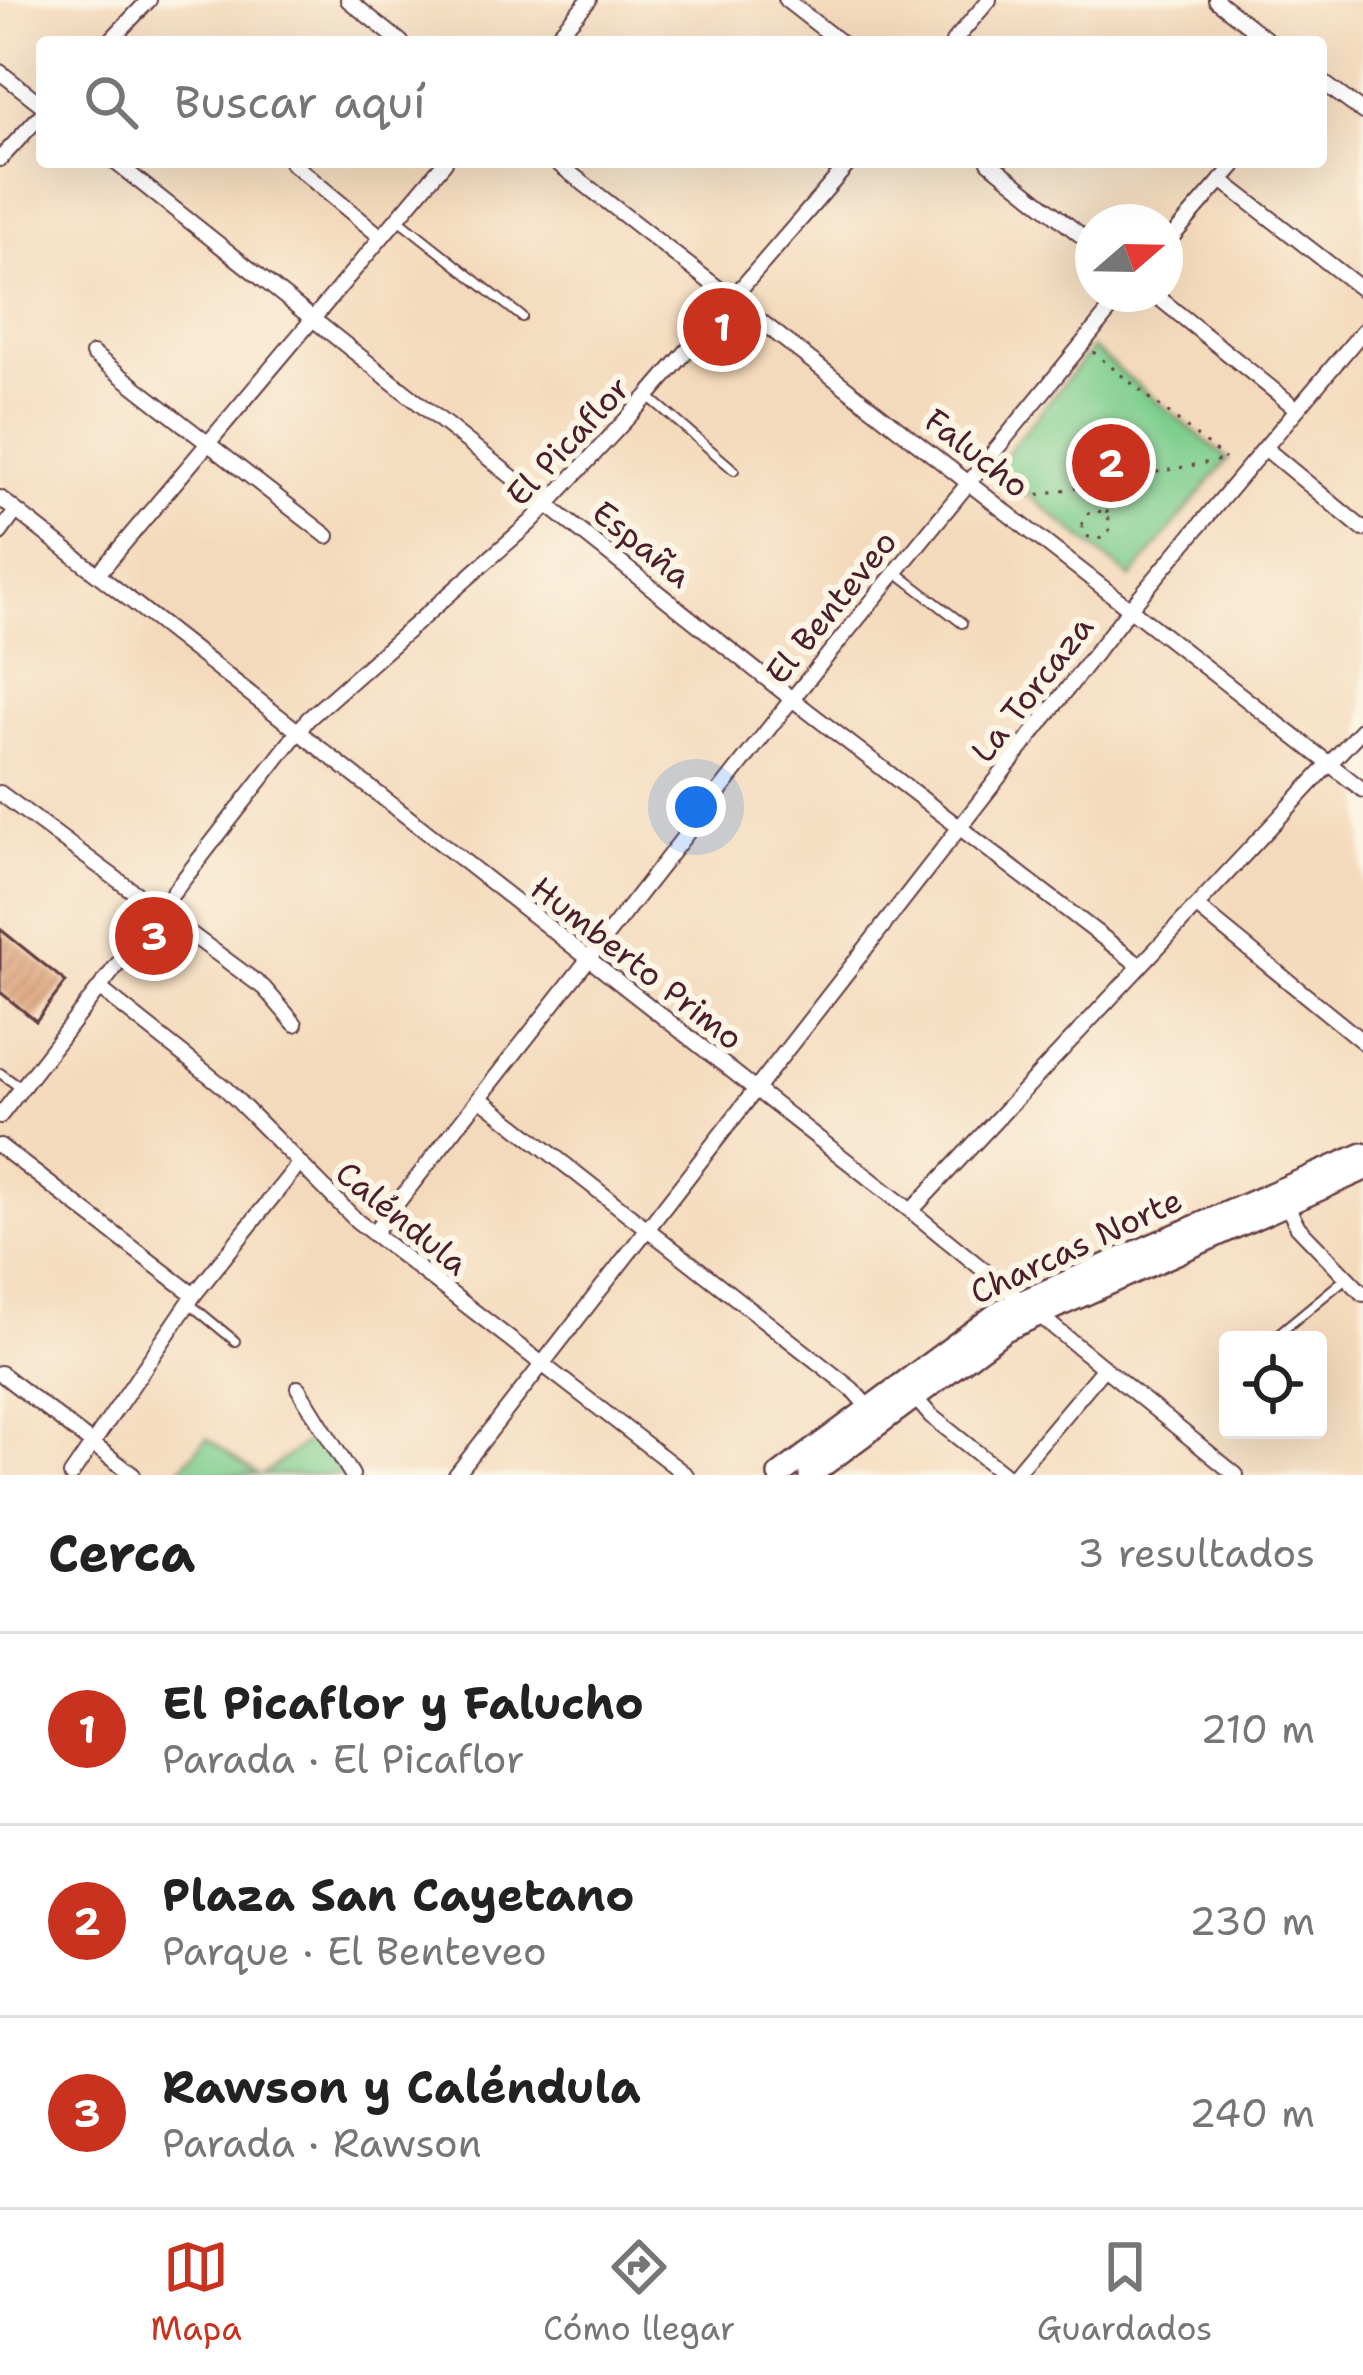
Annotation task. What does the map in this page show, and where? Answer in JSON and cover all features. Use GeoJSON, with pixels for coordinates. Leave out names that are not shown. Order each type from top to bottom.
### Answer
{"type":"FeatureCollection","features":[{"type":"Feature","properties":{"kind":"street"},"geometry":{"type":"LineString","coordinates":[[116,36],[149,0]]}},
{"type":"Feature","properties":{"kind":"street"},"geometry":{"type":"LineString","coordinates":[[348,0],[393,36]]}},
{"type":"Feature","properties":{"kind":"street"},"geometry":{"type":"LineString","coordinates":[[557,36],[589,0]]}},
{"type":"Feature","properties":{"kind":"street"},"geometry":{"type":"LineString","coordinates":[[786,0],[832,36]]}},
{"type":"Feature","properties":{"kind":"street"},"geometry":{"type":"LineString","coordinates":[[958,36],[989,0]]}},
{"type":"Feature","properties":{"kind":"street"},"geometry":{"type":"LineString","coordinates":[[1216,0],[1262,36]]}},
{"type":"Feature","properties":{"kind":"street"},"geometry":{"type":"LineString","coordinates":[[0,72],[36,105]]}},
{"type":"Feature","properties":{"kind":"street"},"geometry":{"type":"LineString","coordinates":[[1327,85],[1363,112]]}},
{"type":"Feature","properties":{"kind":"street"},"geometry":{"type":"LineString","coordinates":[[0,159],[36,117]]}},
{"type":"Feature","properties":{"kind":"street","name":"España"},"geometry":{"type":"LineString","coordinates":[[123,168],[792,698],[1139,965]]}},
{"type":"Feature","properties":{"kind":"street"},"geometry":{"type":"LineString","coordinates":[[298,168],[380,236]]}},
{"type":"Feature","properties":{"kind":"street"},"geometry":{"type":"LineString","coordinates":[[98,574],[440,168]]}},
{"type":"Feature","properties":{"kind":"street","name":"Falucho"},"geometry":{"type":"LineString","coordinates":[[564,168],[1363,790]]}},
{"type":"Feature","properties":{"kind":"street","name":"El Picaflor"},"geometry":{"type":"LineString","coordinates":[[0,1116],[297,731],[548,504],[845,168]]}},
{"type":"Feature","properties":{"kind":"street"},"geometry":{"type":"LineString","coordinates":[[997,168],[1075,231]]}},
{"type":"Feature","properties":{"kind":"street"},"geometry":{"type":"LineString","coordinates":[[1183,223],[1232,168]]}},
{"type":"Feature","properties":{"kind":"street"},"geometry":{"type":"LineString","coordinates":[[1220,181],[1363,290]]}},
{"type":"Feature","properties":{"kind":"street","name":"El Benteveo"},"geometry":{"type":"LineString","coordinates":[[373,1234],[792,698],[1108,312]]}},
{"type":"Feature","properties":{"kind":"street"},"geometry":{"type":"LineString","coordinates":[[1176,312],[1297,409]]}},
{"type":"Feature","properties":{"kind":"street","name":"La Torcaza"},"geometry":{"type":"LineString","coordinates":[[456,1475],[1131,607],[1363,331]]}},
{"type":"Feature","properties":{"kind":"street"},"geometry":{"type":"LineString","coordinates":[[93,354],[327,536]]}},
{"type":"Feature","properties":{"kind":"street"},"geometry":{"type":"LineString","coordinates":[[1266,449],[1363,529]]}},
{"type":"Feature","properties":{"kind":"street","name":"Humberto Primo"},"geometry":{"type":"LineString","coordinates":[[0,498],[911,1211],[1236,1475]]}},
{"type":"Feature","properties":{"kind":"street"},"geometry":{"type":"LineString","coordinates":[[0,533],[16,511]]}},
{"type":"Feature","properties":{"kind":"street"},"geometry":{"type":"LineString","coordinates":[[911,1211],[1363,728]]}},
{"type":"Feature","properties":{"kind":"street"},"geometry":{"type":"LineString","coordinates":[[0,793],[264,988],[295,1024]]}},
{"type":"Feature","properties":{"kind":"street"},"geometry":{"type":"LineString","coordinates":[[1197,907],[1363,1042]]}},
{"type":"Feature","properties":{"kind":"street","name":"Caléndula"},"geometry":{"type":"LineString","coordinates":[[99,988],[224,1088],[298,1166],[373,1234],[686,1475]]}},
{"type":"Feature","properties":{"kind":"street"},"geometry":{"type":"LineString","coordinates":[[481,1099],[852,1389],[874,1415]]}},
{"type":"Feature","properties":{"kind":"street"},"geometry":{"type":"LineString","coordinates":[[0,1146],[192,1299]]}},
{"type":"Feature","properties":{"kind":"street","name":"Charcas Norte"},"geometry":{"type":"LineString","coordinates":[[1283,1198],[1363,1154]]}},
{"type":"Feature","properties":{"kind":"street"},"geometry":{"type":"LineString","coordinates":[[71,1475],[192,1299],[298,1166]]}},
{"type":"Feature","properties":{"kind":"street","name":"Charcas Norte"},"geometry":{"type":"LineString","coordinates":[[779,1475],[908,1390],[992,1316],[1030,1308],[1283,1198],[1363,1170]]}},
{"type":"Feature","properties":{"kind":"street"},"geometry":{"type":"LineString","coordinates":[[1283,1198],[1298,1227],[1363,1294]]}},
{"type":"Feature","properties":{"kind":"street"},"geometry":{"type":"LineString","coordinates":[[908,1390],[1010,1475],[1103,1369]]}},
{"type":"Feature","properties":{"kind":"street"},"geometry":{"type":"LineString","coordinates":[[0,1373],[133,1475]]}},
{"type":"Feature","properties":{"kind":"street"},"geometry":{"type":"LineString","coordinates":[[298,1388],[352,1475]]}},
{"type":"Feature","properties":{"kind":"street","name":"Charcas Norte"},"geometry":{"type":"LineString","coordinates":[[810,1475],[874,1415]]}},
{"type":"Feature","properties":{"kind":"lane"},"geometry":{"type":"LineString","coordinates":[[396,217],[522,317]]}},
{"type":"Feature","properties":{"kind":"lane"},"geometry":{"type":"LineString","coordinates":[[648,396],[734,470]]}},
{"type":"Feature","properties":{"kind":"lane"},"geometry":{"type":"LineString","coordinates":[[895,571],[962,623]]}},
{"type":"Feature","properties":{"kind":"lane"},"geometry":{"type":"LineString","coordinates":[[0,1073],[21,1088]]}},
{"type":"Feature","properties":{"kind":"lane"},"geometry":{"type":"LineString","coordinates":[[1283,1331],[1346,1278]]}},
{"type":"Feature","properties":{"kind":"lane"},"geometry":{"type":"LineString","coordinates":[[192,1299],[235,1341]]}},
{"type":"Feature","properties":{"kind":"path"},"geometry":{"type":"LineString","coordinates":[[996,502],[1226,460],[1082,343]]}},
{"type":"Feature","properties":{"kind":"path"},"geometry":{"type":"LineString","coordinates":[[1067,558],[1087,535],[1086,516],[1105,514],[1137,478]]}},
{"type":"Feature","properties":{"kind":"path"},"geometry":{"type":"LineString","coordinates":[[1087,535],[1097,539],[1108,532],[1105,514]]}},
{"type":"Feature","properties":{"kind":"green space"},"geometry":{"type":"Polygon","coordinates":[[[1092,348],[1228,459],[1131,578],[995,468],[1092,348]]]}},
{"type":"Feature","properties":{"kind":"green space"},"geometry":{"type":"Polygon","coordinates":[[[316,1435],[344,1475],[262,1475],[316,1435]]]}},
{"type":"Feature","properties":{"kind":"green space"},"geometry":{"type":"Polygon","coordinates":[[[207,1438],[258,1475],[175,1475],[207,1438]]]}},
{"type":"Feature","properties":{"kind":"building"},"geometry":{"type":"Polygon","coordinates":[[[0,929],[66,982],[36,1021],[0,992],[0,929]]]}},
{"type":"Feature","properties":{"kind":"place","name":"El Picaflor y Falucho"},"geometry":{"type":"Point","coordinates":[722,327]}},
{"type":"Feature","properties":{"kind":"place","name":"Plaza San Cayetano"},"geometry":{"type":"Point","coordinates":[1111,463]}},
{"type":"Feature","properties":{"kind":"place","name":"Rawson y Caléndula"},"geometry":{"type":"Point","coordinates":[154,936]}}]}
